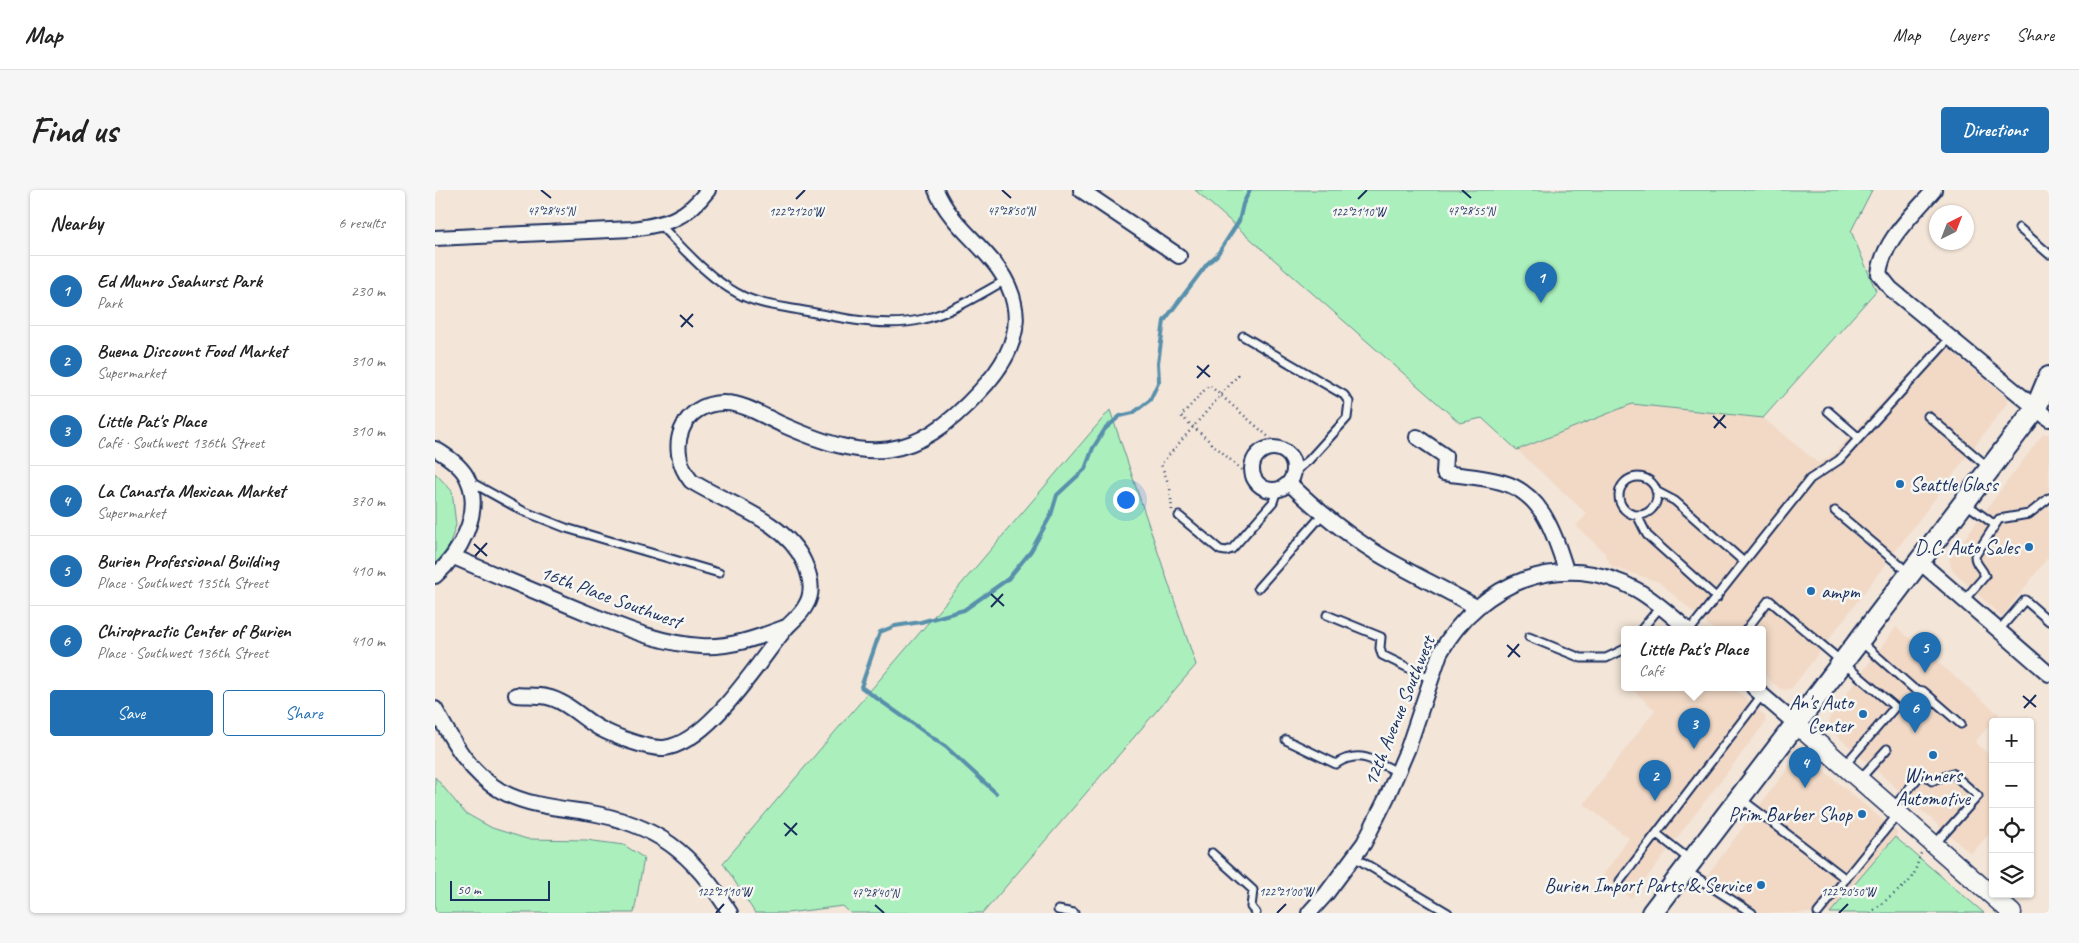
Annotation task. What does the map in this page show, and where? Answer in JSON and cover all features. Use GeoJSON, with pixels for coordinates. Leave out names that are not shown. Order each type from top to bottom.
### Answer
{"type":"FeatureCollection","features":[{"type":"Feature","properties":{"kind":"main road"},"geometry":{"type":"LineString","coordinates":[[1652,913],[1990,469],[2045,409],[2049,377]]}},
{"type":"Feature","properties":{"kind":"street"},"geometry":{"type":"LineString","coordinates":[[435,238],[632,229],[659,225],[682,217],[697,205],[708,190]]}},
{"type":"Feature","properties":{"kind":"street"},"geometry":{"type":"LineString","coordinates":[[516,695],[547,697],[563,704],[600,728],[641,744],[662,748],[677,745],[706,726],[754,670],[787,626],[799,616],[807,605],[811,583],[803,560],[790,542],[767,522],[691,480],[683,470],[678,457],[677,444],[686,422],[703,407],[715,403],[727,402],[744,408],[829,444],[853,449],[880,450],[902,448],[931,434],[966,407],[1003,363],[1011,346],[1016,327],[1015,305],[1010,287],[1000,270],[949,214],[936,190]]}},
{"type":"Feature","properties":{"kind":"street"},"geometry":{"type":"LineString","coordinates":[[1081,190],[1179,256]]}},
{"type":"Feature","properties":{"kind":"street"},"geometry":{"type":"LineString","coordinates":[[1934,190],[1887,246],[1881,260],[1879,274],[1891,289],[1950,338],[2045,409]]}},
{"type":"Feature","properties":{"kind":"street"},"geometry":{"type":"LineString","coordinates":[[1417,437],[1445,456],[1444,474],[1501,482],[1514,487],[1534,500],[1552,530],[1566,570]]}},
{"type":"Feature","properties":{"kind":"street"},"geometry":{"type":"LineString","coordinates":[[435,449],[461,469],[469,481],[472,500],[470,519],[465,537],[454,557],[435,576]]}},
{"type":"Feature","properties":{"kind":"street"},"geometry":{"type":"LineString","coordinates":[[1287,481],[1323,514],[1354,538],[1477,607]]}},
{"type":"Feature","properties":{"kind":"street","name":"16th Place Southwest"},"geometry":{"type":"LineString","coordinates":[[454,557],[635,632],[674,644],[703,647],[733,644],[758,638],[787,626]]}},
{"type":"Feature","properties":{"kind":"street"},"geometry":{"type":"LineString","coordinates":[[1915,568],[1964,600],[2048,671]]}},
{"type":"Feature","properties":{"kind":"street","name":"12th Avenue Southwest"},"geometry":{"type":"LineString","coordinates":[[1309,913],[1326,894],[1364,843],[1408,748],[1440,653],[1448,638],[1477,607],[1501,590],[1522,581],[1542,574],[1566,570],[1595,573],[1616,580],[1637,590],[1661,606],[1684,626]]}},
{"type":"Feature","properties":{"kind":"street"},"geometry":{"type":"LineString","coordinates":[[1758,691],[1895,811],[1928,848],[2012,913]]}},
{"type":"Feature","properties":{"kind":"street"},"geometry":{"type":"LineString","coordinates":[[435,709],[458,750],[484,779],[502,792],[531,802],[589,813],[641,827],[661,836],[695,864],[730,913]]}},
{"type":"Feature","properties":{"kind":"lane"},"geometry":{"type":"LineString","coordinates":[[659,225],[713,276],[735,293],[754,301],[864,322],[923,320],[946,312],[1006,280]]}},
{"type":"Feature","properties":{"kind":"lane"},"geometry":{"type":"LineString","coordinates":[[2019,228],[2049,254]]}},
{"type":"Feature","properties":{"kind":"lane"},"geometry":{"type":"LineString","coordinates":[[1179,516],[1220,550],[1232,549],[1273,502],[1287,481],[1347,418],[1349,402],[1345,395],[1243,336]]}},
{"type":"Feature","properties":{"kind":"lane"},"geometry":{"type":"LineString","coordinates":[[1692,626],[1717,598],[1810,479],[1839,460],[1950,338]]}},
{"type":"Feature","properties":{"kind":"lane"},"geometry":{"type":"LineString","coordinates":[[1828,411],[1859,438]]}},
{"type":"Feature","properties":{"kind":"lane"},"geometry":{"type":"LineString","coordinates":[[1928,416],[1990,469]]}},
{"type":"Feature","properties":{"kind":"lane"},"geometry":{"type":"LineString","coordinates":[[1637,515],[1648,512],[1656,503],[1656,491],[1650,481],[1639,477],[1628,480],[1623,484],[1619,495],[1622,506],[1637,515],[1647,535],[1717,598]]}},
{"type":"Feature","properties":{"kind":"lane"},"geometry":{"type":"LineString","coordinates":[[469,481],[523,511],[566,528],[719,572]]}},
{"type":"Feature","properties":{"kind":"lane"},"geometry":{"type":"LineString","coordinates":[[1656,491],[1675,501],[1744,562]]}},
{"type":"Feature","properties":{"kind":"lane"},"geometry":{"type":"LineString","coordinates":[[1964,600],[1985,576],[1983,570],[1975,562],[1975,556],[1999,519],[2029,514],[2049,498]]}},
{"type":"Feature","properties":{"kind":"lane"},"geometry":{"type":"LineString","coordinates":[[1964,503],[1995,525]]}},
{"type":"Feature","properties":{"kind":"lane"},"geometry":{"type":"LineString","coordinates":[[1835,511],[1915,568]]}},
{"type":"Feature","properties":{"kind":"lane"},"geometry":{"type":"LineString","coordinates":[[1258,588],[1323,514]]}},
{"type":"Feature","properties":{"kind":"lane"},"geometry":{"type":"LineString","coordinates":[[1749,626],[1769,600],[1895,707],[1844,766]]}},
{"type":"Feature","properties":{"kind":"lane"},"geometry":{"type":"LineString","coordinates":[[1999,630],[2025,600],[2049,621]]}},
{"type":"Feature","properties":{"kind":"lane"},"geometry":{"type":"LineString","coordinates":[[1644,626],[1661,606]]}},
{"type":"Feature","properties":{"kind":"lane"},"geometry":{"type":"LineString","coordinates":[[1327,615],[1381,637],[1380,648],[1382,655],[1431,679]]}},
{"type":"Feature","properties":{"kind":"lane"},"geometry":{"type":"LineString","coordinates":[[1529,637],[1581,658],[1606,658],[1621,650]]}},
{"type":"Feature","properties":{"kind":"lane"},"geometry":{"type":"LineString","coordinates":[[1860,641],[1914,689],[1923,691],[1961,724]]}},
{"type":"Feature","properties":{"kind":"lane"},"geometry":{"type":"LineString","coordinates":[[1620,881],[1657,834],[1758,691]]}},
{"type":"Feature","properties":{"kind":"lane"},"geometry":{"type":"LineString","coordinates":[[1287,740],[1336,764],[1353,755],[1363,756],[1398,772]]}},
{"type":"Feature","properties":{"kind":"lane"},"geometry":{"type":"LineString","coordinates":[[1859,780],[1887,749]]}},
{"type":"Feature","properties":{"kind":"lane"},"geometry":{"type":"LineString","coordinates":[[1818,913],[1846,879],[1922,773],[1932,781],[1952,773],[1978,796],[1928,848]]}},
{"type":"Feature","properties":{"kind":"lane"},"geometry":{"type":"LineString","coordinates":[[1740,798],[1846,879]]}},
{"type":"Feature","properties":{"kind":"lane"},"geometry":{"type":"LineString","coordinates":[[1657,834],[1688,865],[1752,913]]}},
{"type":"Feature","properties":{"kind":"lane"},"geometry":{"type":"LineString","coordinates":[[1212,854],[1253,890],[1251,907],[1256,913]]}},
{"type":"Feature","properties":{"kind":"lane"},"geometry":{"type":"LineString","coordinates":[[1354,857],[1448,913]]}},
{"type":"Feature","properties":{"kind":"lane"},"geometry":{"type":"LineString","coordinates":[[1058,910],[1074,913]]}},
{"type":"Feature","properties":{"kind":"path"},"geometry":{"type":"LineString","coordinates":[[1179,516],[1172,512],[1170,488],[1161,464],[1240,373]]}},
{"type":"Feature","properties":{"kind":"path"},"geometry":{"type":"LineString","coordinates":[[1242,470],[1181,416],[1209,385],[1271,439]]}},
{"type":"Feature","properties":{"kind":"path"},"geometry":{"type":"LineString","coordinates":[[1870,913],[1908,883],[1914,874],[1918,859],[1928,848]]}},
{"type":"Feature","properties":{"kind":"shaded area"},"geometry":{"type":"Polygon","coordinates":[[[1940,342],[2006,397],[2008,402],[1792,688],[1786,690],[1780,689],[1766,677],[1766,626],[1709,626],[1659,582],[1612,567],[1604,552],[1576,526],[1587,514],[1517,450],[1632,404],[1763,418],[1818,463],[1830,457],[1940,342]]]}},
{"type":"Feature","properties":{"kind":"shaded area"},"geometry":{"type":"Polygon","coordinates":[[[2043,434],[2049,434],[2049,556],[2002,617],[1952,570],[1949,559],[2043,434]]]}},
{"type":"Feature","properties":{"kind":"shaded area"},"geometry":{"type":"Polygon","coordinates":[[[1896,627],[1999,714],[1996,718],[1989,718],[1989,726],[1975,742],[1989,754],[1989,834],[1971,854],[1835,734],[1829,724],[1830,716],[1896,627]]]}},
{"type":"Feature","properties":{"kind":"shaded area"},"geometry":{"type":"Polygon","coordinates":[[[1634,691],[1737,691],[1765,716],[1765,723],[1631,898],[1602,877],[1629,838],[1584,804],[1655,710],[1634,691]]]}},
{"type":"Feature","properties":{"kind":"shaded area"},"geometry":{"type":"Polygon","coordinates":[[[1794,760],[1811,760],[1898,833],[1830,913],[1738,913],[1699,886],[1794,760]]]}},
{"type":"Feature","properties":{"kind":"green space"},"geometry":{"type":"Polygon","coordinates":[[[1195,190],[1872,190],[1851,231],[1876,291],[1763,418],[1632,404],[1517,450],[1482,418],[1460,423],[1195,190]]]}},
{"type":"Feature","properties":{"kind":"green space"},"geometry":{"type":"Polygon","coordinates":[[[1110,410],[1196,665],[983,913],[850,913],[843,906],[787,913],[755,913],[723,863],[1110,410]]]}},
{"type":"Feature","properties":{"kind":"green space"},"geometry":{"type":"Polygon","coordinates":[[[435,473],[452,491],[456,525],[449,546],[435,563],[435,473]]]}},
{"type":"Feature","properties":{"kind":"green space"},"geometry":{"type":"Polygon","coordinates":[[[435,777],[465,813],[492,828],[527,839],[586,840],[624,845],[644,858],[634,913],[435,913],[435,777]]]}},
{"type":"Feature","properties":{"kind":"green space"},"geometry":{"type":"Polygon","coordinates":[[[1895,837],[1984,913],[1830,913],[1895,837]]]}},
{"type":"Feature","properties":{"kind":"waterway"},"geometry":{"type":"LineString","coordinates":[[996,793],[946,747],[861,687],[880,632],[895,626],[921,622],[964,610],[1008,579],[1031,551],[1051,515],[1057,495],[1085,469],[1093,448],[1105,429],[1120,416],[1133,413],[1150,400],[1159,381],[1158,363],[1164,321],[1207,264],[1217,255],[1239,221],[1243,204],[1250,190]]}},
{"type":"Feature","properties":{"kind":"place","name":"Ed Munro Seahurst Park"},"geometry":{"type":"Point","coordinates":[1541,303]}},
{"type":"Feature","properties":{"kind":"place","name":"Seattle Glass"},"geometry":{"type":"Point","coordinates":[1900,484]}},
{"type":"Feature","properties":{"kind":"place","name":"D.C. Auto Sales"},"geometry":{"type":"Point","coordinates":[2029,547]}},
{"type":"Feature","properties":{"kind":"place","name":"ampm"},"geometry":{"type":"Point","coordinates":[1811,591]}},
{"type":"Feature","properties":{"kind":"place","name":"Burien Professional Building"},"geometry":{"type":"Point","coordinates":[1925,673]}},
{"type":"Feature","properties":{"kind":"place","name":"An's Auto Center"},"geometry":{"type":"Point","coordinates":[1863,714]}},
{"type":"Feature","properties":{"kind":"place","name":"Chiropractic Center of Burien"},"geometry":{"type":"Point","coordinates":[1915,733]}},
{"type":"Feature","properties":{"kind":"place","name":"Little Pat's Place"},"geometry":{"type":"Point","coordinates":[1694,749]}},
{"type":"Feature","properties":{"kind":"place","name":"Winners Automotive"},"geometry":{"type":"Point","coordinates":[1933,755]}},
{"type":"Feature","properties":{"kind":"place","name":"La Canasta Mexican Market"},"geometry":{"type":"Point","coordinates":[1805,788]}},
{"type":"Feature","properties":{"kind":"place","name":"Buena Discount Food Market"},"geometry":{"type":"Point","coordinates":[1655,801]}},
{"type":"Feature","properties":{"kind":"place","name":"Prim Barber Shop"},"geometry":{"type":"Point","coordinates":[1862,814]}},
{"type":"Feature","properties":{"kind":"place","name":"Burien Import Parts & Service"},"geometry":{"type":"Point","coordinates":[1761,885]}}]}
